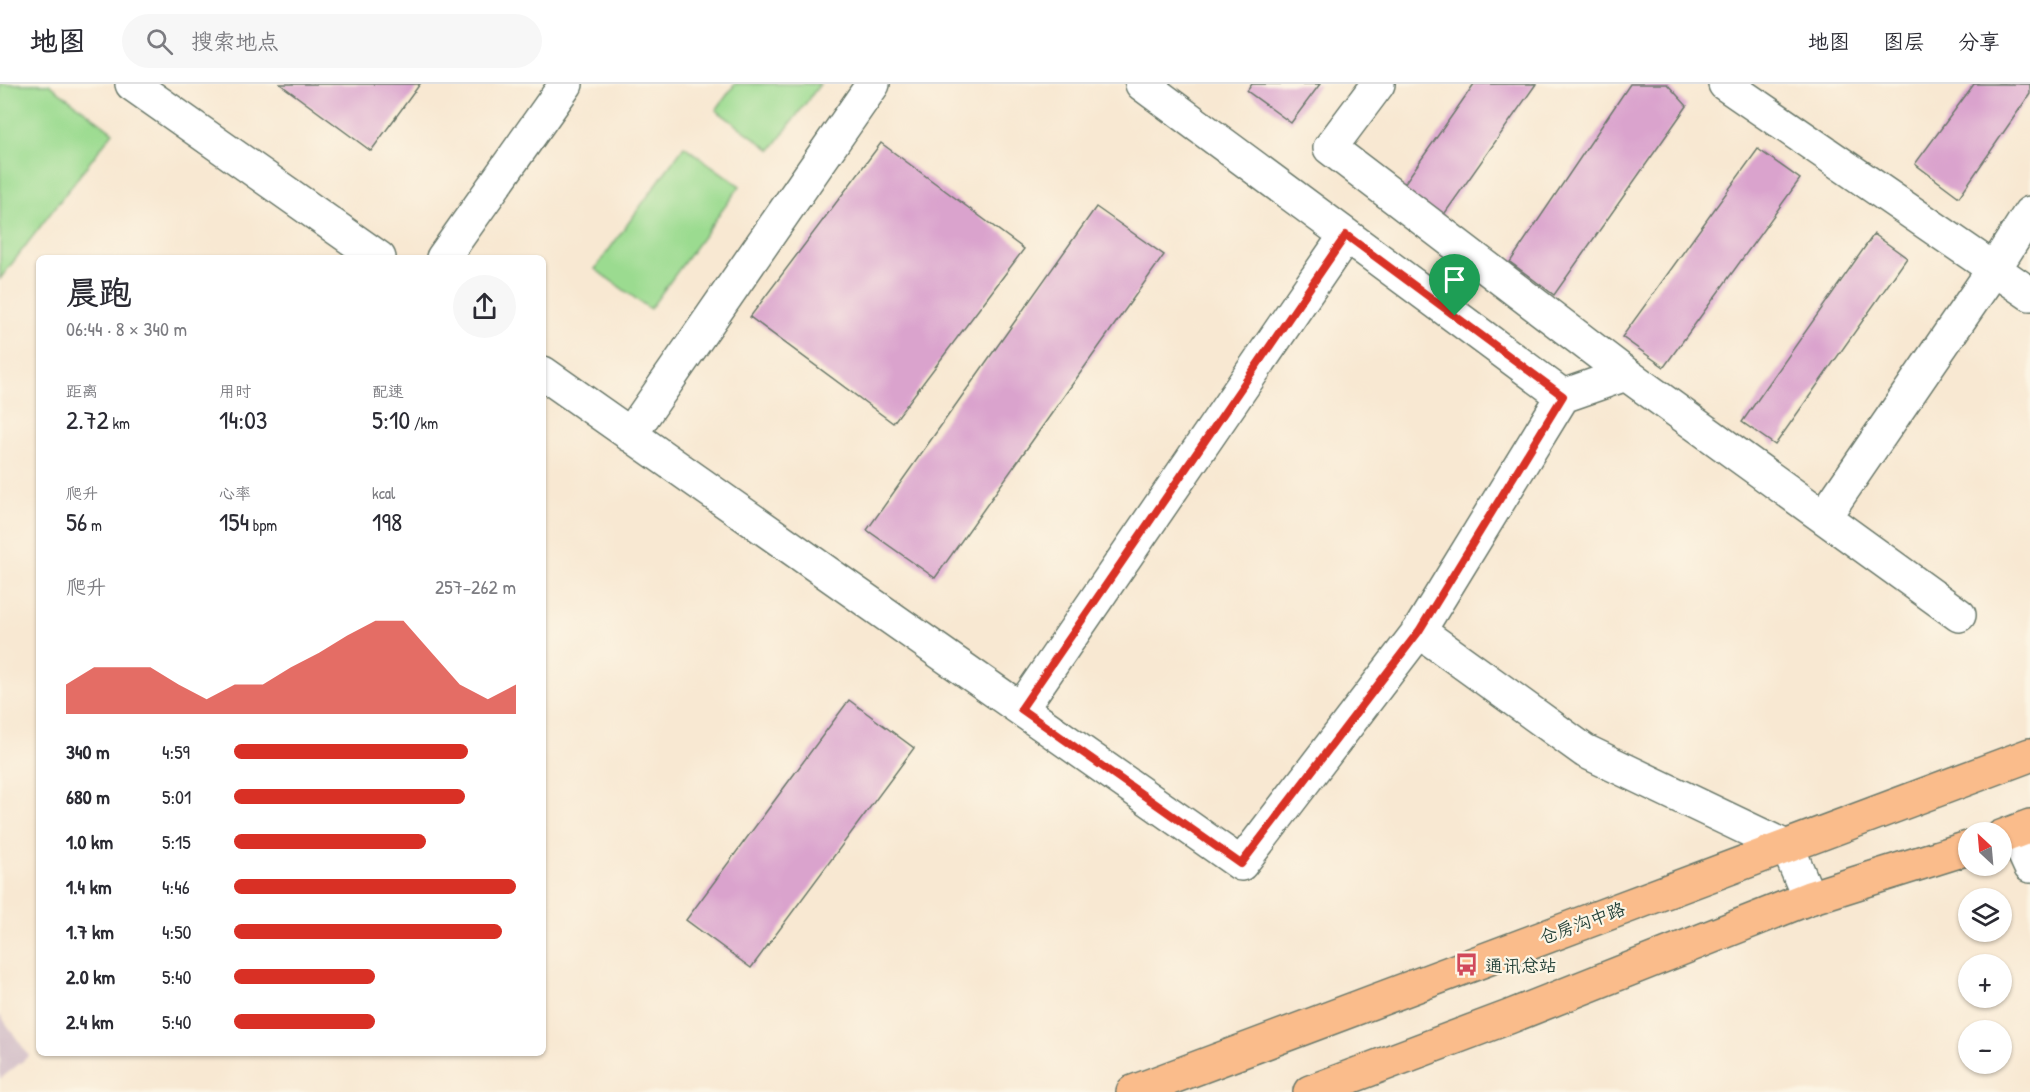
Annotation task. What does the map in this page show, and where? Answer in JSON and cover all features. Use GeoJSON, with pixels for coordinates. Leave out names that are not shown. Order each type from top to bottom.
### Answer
{"type":"FeatureCollection","features":[{"type":"Feature","properties":{"kind":"highway","name":"仓房沟中路"},"geometry":{"type":"LineString","coordinates":[[1133,1092],[1360,1005],[1788,848],[2030,755]]}},
{"type":"Feature","properties":{"kind":"highway"},"geometry":{"type":"LineString","coordinates":[[1310,1092],[1509,1017],[1809,898],[1958,851]]}},
{"type":"Feature","properties":{"kind":"lane"},"geometry":{"type":"LineString","coordinates":[[132,84],[375,255]]}},
{"type":"Feature","properties":{"kind":"lane"},"geometry":{"type":"LineString","coordinates":[[444,255],[566,84]]}},
{"type":"Feature","properties":{"kind":"lane"},"geometry":{"type":"LineString","coordinates":[[630,435],[873,84]]}},
{"type":"Feature","properties":{"kind":"lane"},"geometry":{"type":"LineString","coordinates":[[1142,84],[1563,396]]}},
{"type":"Feature","properties":{"kind":"lane"},"geometry":{"type":"LineString","coordinates":[[1378,84],[1330,148],[1626,374],[1959,615]]}},
{"type":"Feature","properties":{"kind":"lane"},"geometry":{"type":"LineString","coordinates":[[1733,86],[2030,294]]}},
{"type":"Feature","properties":{"kind":"lane"},"geometry":{"type":"LineString","coordinates":[[1824,517],[2030,213]]}},
{"type":"Feature","properties":{"kind":"lane"},"geometry":{"type":"LineString","coordinates":[[1021,709],[1346,235]]}},
{"type":"Feature","properties":{"kind":"lane"},"geometry":{"type":"LineString","coordinates":[[546,376],[1241,864],[1419,631],[1563,396],[1626,374]]}},
{"type":"Feature","properties":{"kind":"lane"},"geometry":{"type":"LineString","coordinates":[[1419,631],[1585,751],[1788,848],[1809,898]]}},
{"type":"Feature","properties":{"kind":"lane"},"geometry":{"type":"LineString","coordinates":[[2015,832],[2030,866]]}},
{"type":"Feature","properties":{"kind":"shaded area"},"geometry":{"type":"Polygon","coordinates":[[[0,1015],[29,1056],[0,1079],[0,1015]]]}},
{"type":"Feature","properties":{"kind":"green space"},"geometry":{"type":"Polygon","coordinates":[[[0,84],[49,84],[113,132],[0,279],[0,84]]]}},
{"type":"Feature","properties":{"kind":"green space"},"geometry":{"type":"Polygon","coordinates":[[[735,84],[820,84],[771,150],[716,110],[735,84]]]}},
{"type":"Feature","properties":{"kind":"green space"},"geometry":{"type":"Polygon","coordinates":[[[684,146],[740,186],[650,309],[595,269],[684,146]]]}},
{"type":"Feature","properties":{"kind":"building"},"geometry":{"type":"Polygon","coordinates":[[[280,84],[420,84],[371,151],[280,84]]]}},
{"type":"Feature","properties":{"kind":"building"},"geometry":{"type":"Polygon","coordinates":[[[1252,84],[1320,84],[1291,123],[1247,91],[1252,84]]]}},
{"type":"Feature","properties":{"kind":"building"},"geometry":{"type":"Polygon","coordinates":[[[1474,84],[1536,84],[1438,223],[1397,194],[1474,84]]]}},
{"type":"Feature","properties":{"kind":"building"},"geometry":{"type":"Polygon","coordinates":[[[1630,84],[1667,84],[1687,106],[1554,295],[1510,262],[1630,84]]]}},
{"type":"Feature","properties":{"kind":"building"},"geometry":{"type":"Polygon","coordinates":[[[1974,84],[2030,84],[2030,94],[1959,197],[1915,164],[1974,84]]]}},
{"type":"Feature","properties":{"kind":"building"},"geometry":{"type":"Polygon","coordinates":[[[881,143],[1024,249],[893,423],[750,317],[881,143]]]}},
{"type":"Feature","properties":{"kind":"building"},"geometry":{"type":"Polygon","coordinates":[[[1758,149],[1800,179],[1664,367],[1622,337],[1758,149]]]}},
{"type":"Feature","properties":{"kind":"building"},"geometry":{"type":"Polygon","coordinates":[[[1096,207],[1164,255],[935,578],[867,530],[1096,207]]]}},
{"type":"Feature","properties":{"kind":"building"},"geometry":{"type":"Polygon","coordinates":[[[1874,234],[1907,258],[1775,445],[1742,422],[1874,234]]]}},
{"type":"Feature","properties":{"kind":"building"},"geometry":{"type":"Polygon","coordinates":[[[849,700],[914,748],[751,968],[686,920],[849,700]]]}},
{"type":"Feature","properties":{"kind":"place","name":"通讯总站"},"geometry":{"type":"Point","coordinates":[1467,965]}},
{"type":"Feature","properties":{"kind":"route"},"geometry":{"type":"LineString","coordinates":[[1346,235],[1455,316],[1563,396],[1419,631],[1241,864],[1021,709],[1346,235]]}}]}
